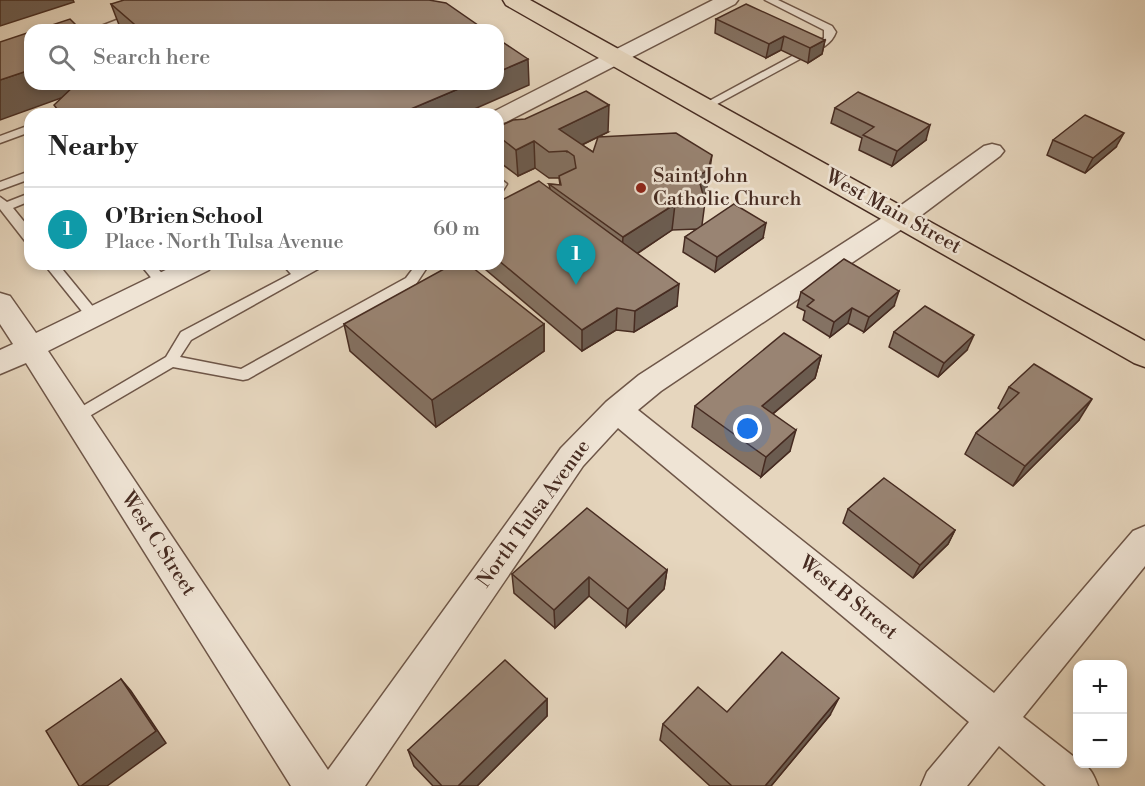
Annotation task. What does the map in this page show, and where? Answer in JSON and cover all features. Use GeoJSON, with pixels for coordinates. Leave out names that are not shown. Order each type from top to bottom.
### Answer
{"type":"FeatureCollection","features":[{"type":"Feature","properties":{"kind":"main road","name":"West Main Street"},"geometry":{"type":"LineString","coordinates":[[514,0],[1145,355]]}},
{"type":"Feature","properties":{"kind":"street"},"geometry":{"type":"LineString","coordinates":[[113,0],[137,15]]}},
{"type":"Feature","properties":{"kind":"street"},"geometry":{"type":"LineString","coordinates":[[504,114],[728,0]]}},
{"type":"Feature","properties":{"kind":"street","name":"North Tulsa Avenue"},"geometry":{"type":"LineString","coordinates":[[341,786],[572,457],[617,410],[650,384],[902,217],[992,151]]}},
{"type":"Feature","properties":{"kind":"street"},"geometry":{"type":"LineString","coordinates":[[0,363],[94,317],[155,273],[170,270]]}},
{"type":"Feature","properties":{"kind":"street","name":"West C Street"},"geometry":{"type":"LineString","coordinates":[[0,303],[314,786]]}},
{"type":"Feature","properties":{"kind":"street","name":"West B Street"},"geometry":{"type":"LineString","coordinates":[[617,410],[1078,786]]}},
{"type":"Feature","properties":{"kind":"street"},"geometry":{"type":"LineString","coordinates":[[941,786],[1145,541]]}},
{"type":"Feature","properties":{"kind":"lane"},"geometry":{"type":"LineString","coordinates":[[770,0],[828,28],[831,37],[812,49]]}},
{"type":"Feature","properties":{"kind":"lane"},"geometry":{"type":"LineString","coordinates":[[112,24],[137,15]]}},
{"type":"Feature","properties":{"kind":"lane"},"geometry":{"type":"LineString","coordinates":[[704,107],[796,57]]}},
{"type":"Feature","properties":{"kind":"lane"},"geometry":{"type":"LineString","coordinates":[[0,140],[24,130]]}},
{"type":"Feature","properties":{"kind":"lane"},"geometry":{"type":"LineString","coordinates":[[0,186],[24,177]]}},
{"type":"Feature","properties":{"kind":"lane"},"geometry":{"type":"LineString","coordinates":[[24,199],[3,204],[24,230]]}},
{"type":"Feature","properties":{"kind":"lane"},"geometry":{"type":"LineString","coordinates":[[56,270],[94,317]]}},
{"type":"Feature","properties":{"kind":"lane"},"geometry":{"type":"LineString","coordinates":[[295,270],[300,275]]}},
{"type":"Feature","properties":{"kind":"lane"},"geometry":{"type":"LineString","coordinates":[[76,417],[171,361],[186,336],[309,270]]}},
{"type":"Feature","properties":{"kind":"lane"},"geometry":{"type":"LineString","coordinates":[[171,361],[243,375],[411,281],[418,270]]}},
{"type":"Feature","properties":{"kind":"building"},"geometry":{"type":"Polygon","coordinates":[[[124,0],[429,0],[446,3],[476,24],[134,24],[111,4],[124,0]]]}},
{"type":"Feature","properties":{"kind":"building"},"geometry":{"type":"Polygon","coordinates":[[[746,4],[825,40],[810,48],[784,36],[769,44],[716,19],[746,4]]]}},
{"type":"Feature","properties":{"kind":"building"},"geometry":{"type":"Polygon","coordinates":[[[70,19],[75,24],[55,24],[70,19]]]}},
{"type":"Feature","properties":{"kind":"building"},"geometry":{"type":"Polygon","coordinates":[[[24,34],[24,72],[0,80],[0,42],[24,34]]]}},
{"type":"Feature","properties":{"kind":"building"},"geometry":{"type":"Polygon","coordinates":[[[504,43],[528,59],[504,69],[504,43]]]}},
{"type":"Feature","properties":{"kind":"building"},"geometry":{"type":"Polygon","coordinates":[[[70,90],[456,90],[413,108],[56,108],[54,105],[70,90]]]}},
{"type":"Feature","properties":{"kind":"building"},"geometry":{"type":"Polygon","coordinates":[[[586,91],[609,105],[559,129],[593,152],[598,137],[676,133],[712,155],[708,170],[698,176],[705,202],[675,204],[623,237],[549,184],[561,185],[559,176],[576,168],[574,156],[567,151],[549,152],[534,141],[516,150],[504,141],[504,124],[513,120],[525,119],[586,91]]]}},
{"type":"Feature","properties":{"kind":"building"},"geometry":{"type":"Polygon","coordinates":[[[858,92],[930,125],[897,151],[863,135],[874,127],[835,108],[858,92]]]}},
{"type":"Feature","properties":{"kind":"building"},"geometry":{"type":"Polygon","coordinates":[[[1085,115],[1124,133],[1093,158],[1053,140],[1085,115]]]}},
{"type":"Feature","properties":{"kind":"building"},"geometry":{"type":"Polygon","coordinates":[[[539,181],[679,284],[635,311],[617,308],[582,330],[504,265],[504,199],[539,181]]]}},
{"type":"Feature","properties":{"kind":"building"},"geometry":{"type":"Polygon","coordinates":[[[734,204],[766,223],[717,257],[685,237],[734,204]]]}},
{"type":"Feature","properties":{"kind":"building"},"geometry":{"type":"Polygon","coordinates":[[[844,259],[899,291],[869,317],[852,308],[834,322],[807,306],[814,300],[801,292],[844,259]]]}},
{"type":"Feature","properties":{"kind":"building"},"geometry":{"type":"Polygon","coordinates":[[[442,270],[476,270],[544,324],[432,400],[344,324],[442,270]]]}},
{"type":"Feature","properties":{"kind":"building"},"geometry":{"type":"Polygon","coordinates":[[[925,306],[974,335],[944,363],[894,332],[925,306]]]}},
{"type":"Feature","properties":{"kind":"building"},"geometry":{"type":"Polygon","coordinates":[[[784,333],[821,356],[762,406],[796,430],[766,457],[695,406],[784,333]]]}},
{"type":"Feature","properties":{"kind":"building"},"geometry":{"type":"Polygon","coordinates":[[[1034,364],[1092,399],[1025,466],[976,433],[1019,393],[1009,387],[1034,364]]]}},
{"type":"Feature","properties":{"kind":"building"},"geometry":{"type":"Polygon","coordinates":[[[884,478],[955,530],[920,565],[848,509],[884,478]]]}},
{"type":"Feature","properties":{"kind":"building"},"geometry":{"type":"Polygon","coordinates":[[[587,508],[667,570],[628,609],[589,577],[554,610],[512,574],[587,508]]]}},
{"type":"Feature","properties":{"kind":"building"},"geometry":{"type":"Polygon","coordinates":[[[782,652],[839,698],[765,786],[732,786],[663,724],[698,687],[727,712],[782,652]]]}},
{"type":"Feature","properties":{"kind":"building"},"geometry":{"type":"Polygon","coordinates":[[[505,660],[547,699],[458,786],[442,786],[408,750],[505,660]]]}},
{"type":"Feature","properties":{"kind":"building"},"geometry":{"type":"Polygon","coordinates":[[[121,679],[156,731],[79,786],[46,731],[121,679]]]}},
{"type":"Feature","properties":{"kind":"place","name":"Saint John Catholic Church"},"geometry":{"type":"Point","coordinates":[641,188]}},
{"type":"Feature","properties":{"kind":"place","name":"O'Brien School"},"geometry":{"type":"Point","coordinates":[576,285]}}]}
